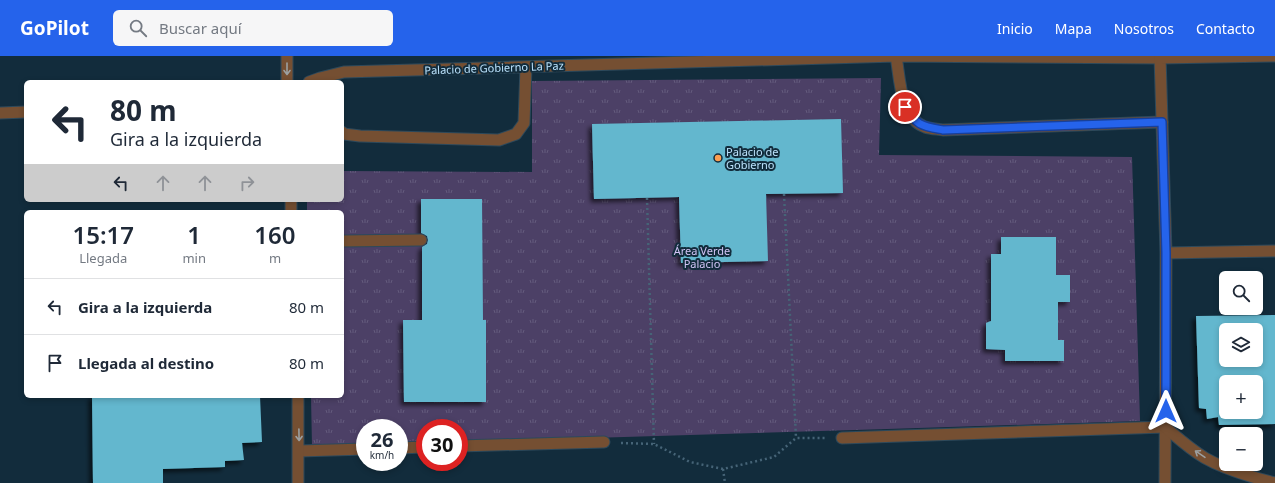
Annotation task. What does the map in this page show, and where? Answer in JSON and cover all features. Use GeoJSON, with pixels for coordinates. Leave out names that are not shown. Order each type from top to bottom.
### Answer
{"type":"FeatureCollection","features":[{"type":"Feature","properties":{"kind":"street"},"geometry":{"type":"LineString","coordinates":[[287,56],[287,80]]}},
{"type":"Feature","properties":{"kind":"street"},"geometry":{"type":"LineString","coordinates":[[896,56],[905,107],[912,118],[924,126],[943,130],[1162,122]]}},
{"type":"Feature","properties":{"kind":"street","name":"Palacio de Gobierno La Paz"},"geometry":{"type":"LineString","coordinates":[[320,80],[344,72],[896,56],[1275,56]]}},
{"type":"Feature","properties":{"kind":"street"},"geometry":{"type":"LineString","coordinates":[[1160,57],[1166,253],[1165,483]]}},
{"type":"Feature","properties":{"kind":"street"},"geometry":{"type":"LineString","coordinates":[[344,134],[360,136],[500,140],[516,134],[524,123],[526,67]]}},
{"type":"Feature","properties":{"kind":"street"},"geometry":{"type":"LineString","coordinates":[[0,113],[24,112]]}},
{"type":"Feature","properties":{"kind":"street"},"geometry":{"type":"LineString","coordinates":[[344,241],[422,240]]}},
{"type":"Feature","properties":{"kind":"street"},"geometry":{"type":"LineString","coordinates":[[1166,253],[1275,251]]}},
{"type":"Feature","properties":{"kind":"street"},"geometry":{"type":"LineString","coordinates":[[298,398],[298,483]]}},
{"type":"Feature","properties":{"kind":"street"},"geometry":{"type":"LineString","coordinates":[[842,438],[1165,427],[1187,446],[1205,458],[1233,470],[1275,483]]}},
{"type":"Feature","properties":{"kind":"street"},"geometry":{"type":"LineString","coordinates":[[468,446],[604,442]]}},
{"type":"Feature","properties":{"kind":"street"},"geometry":{"type":"LineString","coordinates":[[299,451],[356,449]]}},
{"type":"Feature","properties":{"kind":"path"},"geometry":{"type":"LineString","coordinates":[[784,194],[796,438]]}},
{"type":"Feature","properties":{"kind":"path"},"geometry":{"type":"LineString","coordinates":[[647,198],[654,444]]}},
{"type":"Feature","properties":{"kind":"path"},"geometry":{"type":"LineString","coordinates":[[604,442],[654,444],[690,462],[723,469],[774,457],[796,438],[842,438]]}},
{"type":"Feature","properties":{"kind":"path"},"geometry":{"type":"LineString","coordinates":[[723,469],[725,483]]}},
{"type":"Feature","properties":{"kind":"green space","name":"Área Verde Palacio"},"geometry":{"type":"Polygon","coordinates":[[[881,78],[879,155],[1132,157],[1140,421],[468,442],[468,419],[416,419],[416,443],[408,443],[408,419],[356,419],[356,444],[312,446],[311,398],[344,398],[344,210],[307,210],[307,202],[344,202],[344,171],[532,172],[532,81],[881,78]]]}},
{"type":"Feature","properties":{"kind":"building","name":"Palacio de Gobierno"},"geometry":{"type":"Polygon","coordinates":[[[841,119],[843,193],[766,194],[768,261],[681,263],[679,197],[594,199],[592,124],[841,119]]]}},
{"type":"Feature","properties":{"kind":"building"},"geometry":{"type":"Polygon","coordinates":[[[421,199],[482,199],[483,320],[486,320],[486,402],[404,402],[403,320],[422,320],[422,247],[427,244],[428,240],[427,236],[421,233],[421,199]]]}},
{"type":"Feature","properties":{"kind":"building"},"geometry":{"type":"Polygon","coordinates":[[[1001,237],[1056,237],[1056,275],[1070,275],[1070,302],[1058,302],[1058,340],[1064,340],[1064,361],[1005,361],[1005,350],[986,349],[986,323],[991,321],[991,254],[1001,254],[1001,237]]]}},
{"type":"Feature","properties":{"kind":"building"},"geometry":{"type":"Polygon","coordinates":[[[1275,315],[1275,424],[1219,425],[1218,417],[1207,419],[1206,409],[1199,408],[1196,316],[1275,315]]]}},
{"type":"Feature","properties":{"kind":"building"},"geometry":{"type":"Polygon","coordinates":[[[92,398],[260,398],[262,442],[242,443],[244,460],[225,461],[225,467],[163,469],[163,483],[93,483],[92,398]]]}},
{"type":"Feature","properties":{"kind":"place","name":"Palacio de Gobierno"},"geometry":{"type":"Point","coordinates":[718,158]}},
{"type":"Feature","properties":{"kind":"route"},"geometry":{"type":"LineString","coordinates":[[905,107],[912,118],[924,126],[943,130],[1162,122],[1166,253],[1166,411]]}}]}
